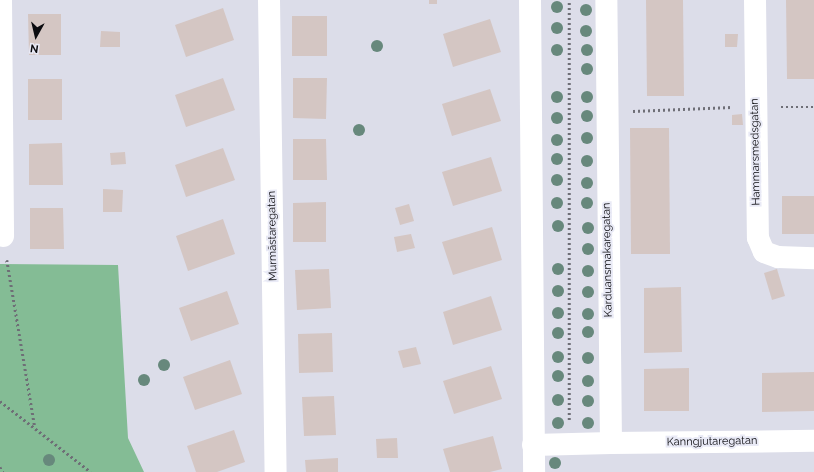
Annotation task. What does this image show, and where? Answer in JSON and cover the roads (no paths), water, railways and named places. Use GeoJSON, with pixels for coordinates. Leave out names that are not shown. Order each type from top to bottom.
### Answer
{"type":"FeatureCollection","features":[{"type":"Feature","properties":{"kind":"street"},"geometry":{"type":"LineString","coordinates":[[1,0],[3,236]]}},
{"type":"Feature","properties":{"kind":"street","name":"Murmästaregatan"},"geometry":{"type":"LineString","coordinates":[[269,0],[276,472]]}},
{"type":"Feature","properties":{"kind":"street"},"geometry":{"type":"LineString","coordinates":[[530,0],[534,472]]}},
{"type":"Feature","properties":{"kind":"street","name":"Karduansmakaregatan"},"geometry":{"type":"LineString","coordinates":[[606,0],[606,112],[611,443]]}},
{"type":"Feature","properties":{"kind":"street","name":"Hammarsmedsgatan"},"geometry":{"type":"LineString","coordinates":[[755,0],[755,107],[758,238],[764,252],[778,257],[814,258]]}},
{"type":"Feature","properties":{"kind":"street","name":"Kanngjutaregatan"},"geometry":{"type":"LineString","coordinates":[[611,443],[814,441]]}},
{"type":"Feature","properties":{"kind":"street"},"geometry":{"type":"LineString","coordinates":[[533,445],[611,443]]}}]}
